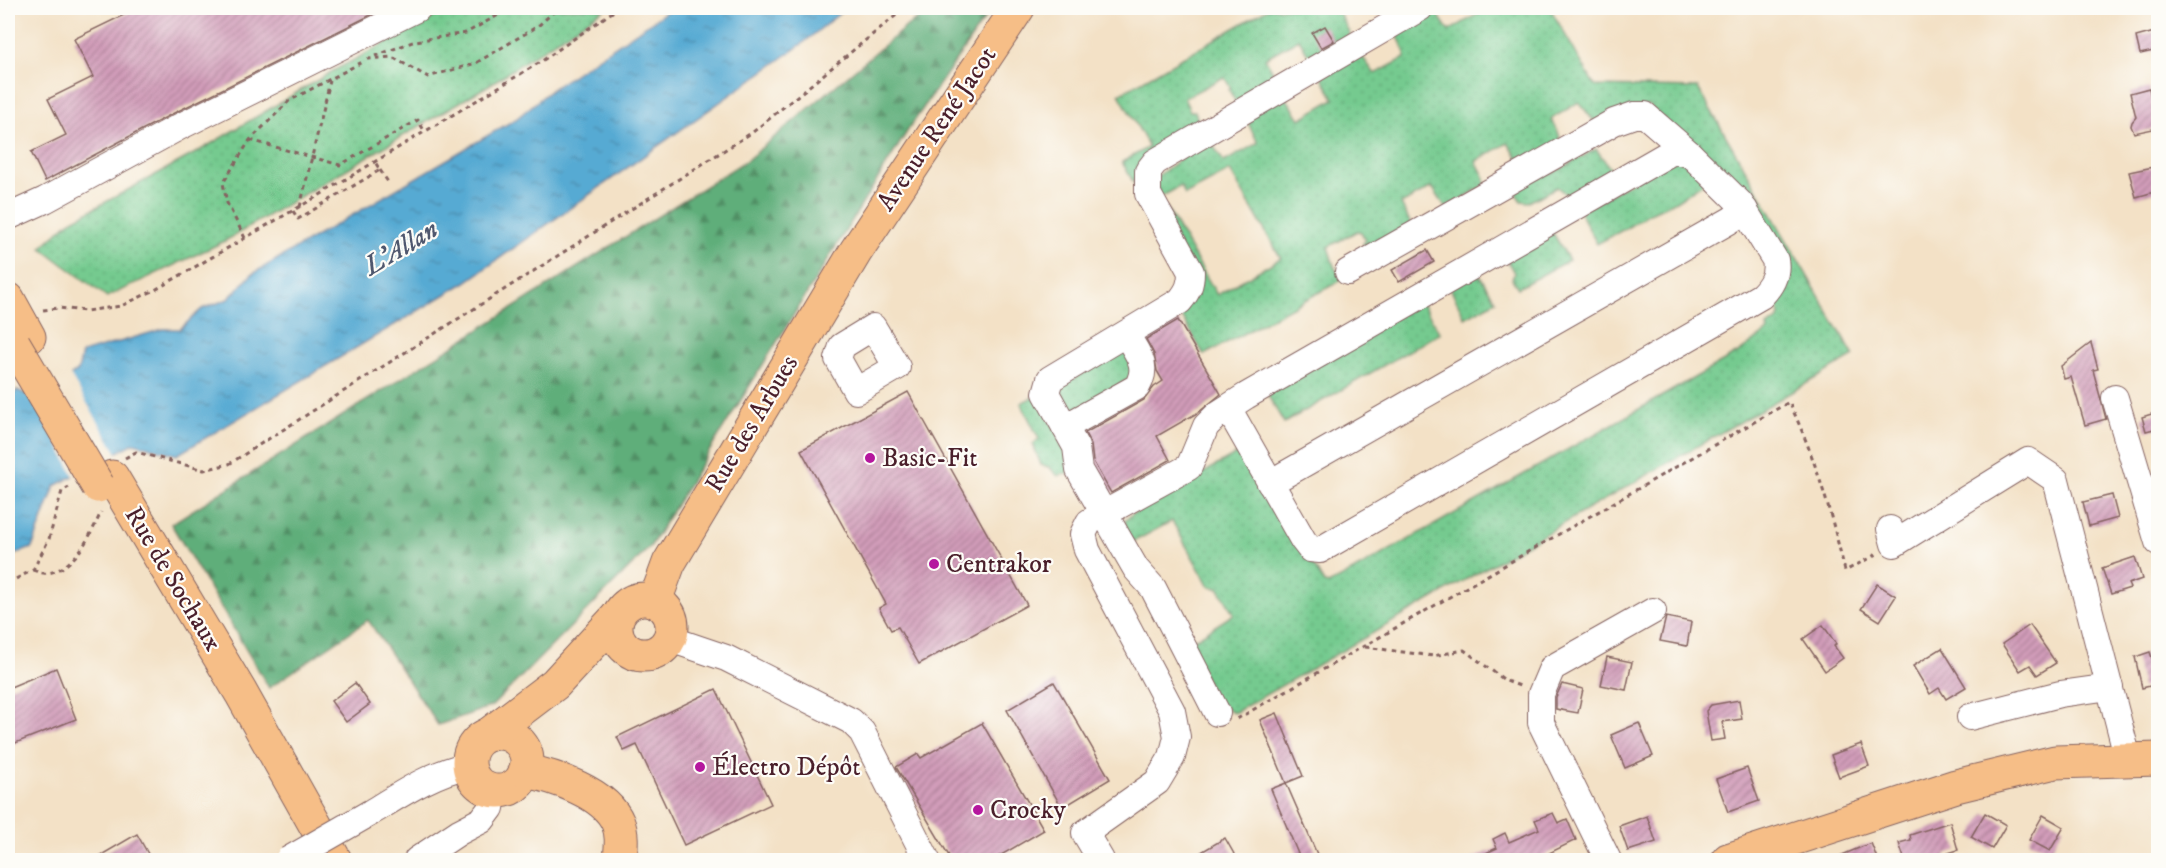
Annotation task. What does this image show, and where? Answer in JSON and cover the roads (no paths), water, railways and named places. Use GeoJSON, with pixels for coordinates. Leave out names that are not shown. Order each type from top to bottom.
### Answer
{"type":"FeatureCollection","features":[{"type":"Feature","properties":{"kind":"main road","name":"Avenue René Jacot"},"geometry":{"type":"LineString","coordinates":[[856,250],[1017,8]]}},
{"type":"Feature","properties":{"kind":"main road","name":"Rue des Arbues"},"geometry":{"type":"LineString","coordinates":[[655,601],[669,563],[856,250]]}},
{"type":"Feature","properties":{"kind":"main road","name":"Rue de Sochaux"},"geometry":{"type":"LineString","coordinates":[[19,325],[311,861]]}},
{"type":"Feature","properties":{"kind":"main road","name":"Rue de Sochaux"},"geometry":{"type":"LineString","coordinates":[[103,481],[242,693],[335,861]]}},
{"type":"Feature","properties":{"kind":"main road"},"geometry":{"type":"LineString","coordinates":[[488,735],[555,684],[622,609],[637,599],[662,604],[673,624],[670,639],[664,647],[648,655],[630,652],[617,637],[617,617]]}},
{"type":"Feature","properties":{"kind":"main road"},"geometry":{"type":"LineString","coordinates":[[620,861],[622,841],[617,821],[603,804],[586,791],[538,773],[524,758],[516,739],[507,734],[488,735],[479,739],[469,756],[469,765],[477,782],[494,790],[504,790],[513,786],[520,780],[524,758],[563,696],[592,670],[617,656],[630,652]]}},
{"type":"Feature","properties":{"kind":"main road"},"geometry":{"type":"LineString","coordinates":[[242,693],[351,861]]}},
{"type":"Feature","properties":{"kind":"main road"},"geometry":{"type":"LineString","coordinates":[[1728,861],[1956,786],[2055,762],[2143,759]]}},
{"type":"Feature","properties":{"kind":"street"},"geometry":{"type":"LineString","coordinates":[[8,218],[179,128],[418,8]]}},
{"type":"Feature","properties":{"kind":"street"},"geometry":{"type":"LineString","coordinates":[[1224,718],[1153,588],[1136,569],[1078,470],[1076,447],[1046,393],[1050,379],[1179,301],[1191,284],[1191,272],[1148,194],[1148,171],[1155,162],[1420,8]]}},
{"type":"Feature","properties":{"kind":"street"},"geometry":{"type":"LineString","coordinates":[[1228,408],[1303,540],[1310,549],[1320,550],[1761,296],[1770,287],[1777,268],[1740,203],[1690,154],[1645,115],[1634,115],[1614,122],[1348,272]]}},
{"type":"Feature","properties":{"kind":"street"},"geometry":{"type":"LineString","coordinates":[[1101,861],[1085,833],[1157,782],[1172,757],[1177,737],[1172,711],[1087,550],[1083,534],[1089,522],[1189,467],[1206,426],[1228,408],[1673,151],[1690,154]]}},
{"type":"Feature","properties":{"kind":"street"},"geometry":{"type":"LineString","coordinates":[[1270,483],[1745,210]]}},
{"type":"Feature","properties":{"kind":"street"},"geometry":{"type":"LineString","coordinates":[[1065,427],[1137,387],[1143,376],[1143,365],[1126,333]]}},
{"type":"Feature","properties":{"kind":"street"},"geometry":{"type":"LineString","coordinates":[[803,340],[840,352]]}},
{"type":"Feature","properties":{"kind":"street"},"geometry":{"type":"LineString","coordinates":[[2115,398],[2158,542]]}},
{"type":"Feature","properties":{"kind":"street"},"geometry":{"type":"LineString","coordinates":[[1892,537],[2028,461],[2056,480],[2110,687],[2143,759]]}},
{"type":"Feature","properties":{"kind":"street"},"geometry":{"type":"LineString","coordinates":[[1608,861],[1541,723],[1541,694],[1552,668],[1653,611]]}},
{"type":"Feature","properties":{"kind":"street"},"geometry":{"type":"LineString","coordinates":[[670,639],[726,658],[851,721],[862,732],[927,861]]}},
{"type":"Feature","properties":{"kind":"street"},"geometry":{"type":"LineString","coordinates":[[1970,717],[2060,694],[2110,687]]}},
{"type":"Feature","properties":{"kind":"street"},"geometry":{"type":"LineString","coordinates":[[288,861],[420,782],[469,765]]}},
{"type":"Feature","properties":{"kind":"street"},"geometry":{"type":"LineString","coordinates":[[417,861],[459,832],[482,820],[490,808],[494,790]]}},
{"type":"Feature","properties":{"kind":"water","name":"L'Allan"},"geometry":{"type":"Polygon","coordinates":[[[672,8],[846,8],[802,44],[466,282],[177,455],[134,443],[55,486],[32,548],[8,557],[8,401],[17,390],[33,397],[78,371],[82,353],[163,329],[180,329],[202,309],[228,299],[252,274],[516,119],[552,89],[672,8]]]}},
{"type":"Feature","properties":{"kind":"place","name":"Basic-Fit"},"geometry":{"type":"Point","coordinates":[870,458]}},
{"type":"Feature","properties":{"kind":"place","name":"Centrakor"},"geometry":{"type":"Point","coordinates":[934,564]}},
{"type":"Feature","properties":{"kind":"place","name":"Électro Dépôt"},"geometry":{"type":"Point","coordinates":[700,767]}},
{"type":"Feature","properties":{"kind":"place","name":"Crocky"},"geometry":{"type":"Point","coordinates":[978,810]}}]}
